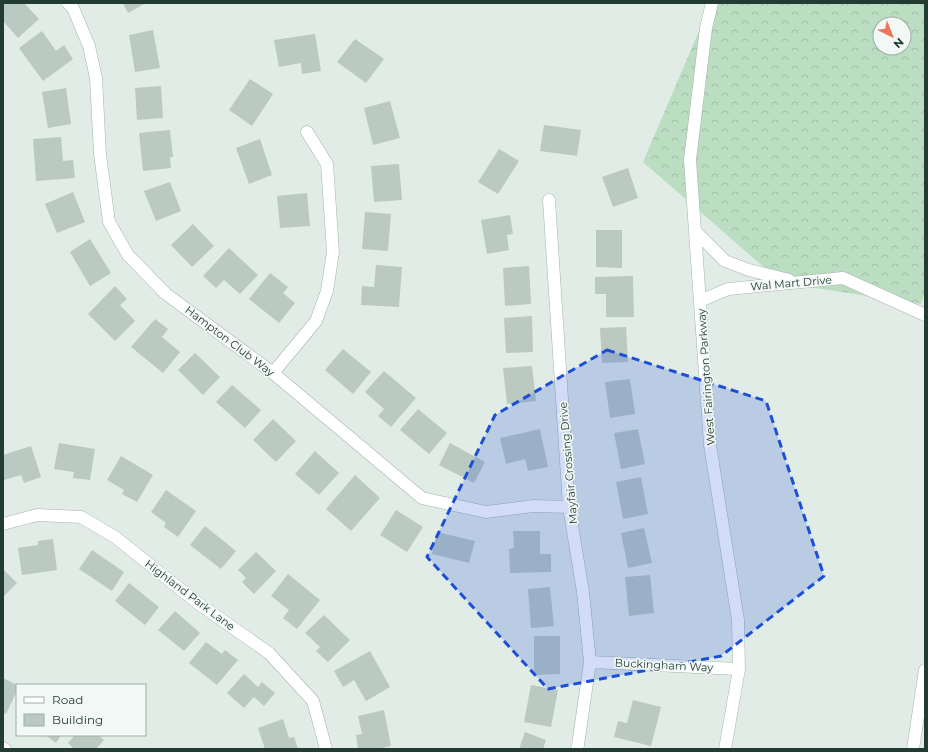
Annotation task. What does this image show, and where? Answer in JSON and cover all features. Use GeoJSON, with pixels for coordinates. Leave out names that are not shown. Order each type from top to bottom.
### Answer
{"type":"FeatureCollection","features":[{"type":"Feature","properties":{"kind":"street","name":"Hampton Club Way"},"geometry":{"type":"LineString","coordinates":[[68,3],[72,8],[89,46],[96,78],[100,154],[109,222],[128,255],[166,294],[273,373],[422,498],[486,512],[533,506],[569,507]]}},
{"type":"Feature","properties":{"kind":"street","name":"West Fairington Parkway"},"geometry":{"type":"LineString","coordinates":[[712,3],[706,28],[690,160],[710,445],[738,620],[739,669],[725,749]]}},
{"type":"Feature","properties":{"kind":"street"},"geometry":{"type":"LineString","coordinates":[[273,373],[316,322],[327,291],[333,252],[327,164],[307,132]]}},
{"type":"Feature","properties":{"kind":"street","name":"Mayfair Crossing Drive"},"geometry":{"type":"LineString","coordinates":[[549,200],[569,507],[583,592],[590,662],[577,749]]}},
{"type":"Feature","properties":{"kind":"street"},"geometry":{"type":"LineString","coordinates":[[695,231],[725,261],[749,270],[798,282]]}},
{"type":"Feature","properties":{"kind":"street","name":"Wal Mart Drive"},"geometry":{"type":"LineString","coordinates":[[700,301],[728,289],[843,278],[925,316]]}},
{"type":"Feature","properties":{"kind":"street","name":"Highland Park Lane"},"geometry":{"type":"LineString","coordinates":[[3,524],[37,515],[81,517],[115,537],[199,604],[270,653],[313,701],[326,749]]}},
{"type":"Feature","properties":{"kind":"street","name":"Buckingham Way"},"geometry":{"type":"LineString","coordinates":[[590,662],[739,669]]}},
{"type":"Feature","properties":{"kind":"street"},"geometry":{"type":"LineString","coordinates":[[913,749],[925,670]]}},
{"type":"Feature","properties":{"kind":"highlighted area"},"geometry":{"type":"Polygon","coordinates":[[[607,350],[766,401],[824,576],[721,656],[548,689],[427,557],[495,415],[607,350]]]}},
{"type":"Feature","properties":{"kind":"green space"},"geometry":{"type":"Polygon","coordinates":[[[711,3],[925,3],[925,292],[921,304],[782,283],[643,162],[711,3]]]}},
{"type":"Feature","properties":{"kind":"building"},"geometry":{"type":"Polygon","coordinates":[[[4,3],[24,3],[39,19],[18,38],[3,21],[4,3]]]}},
{"type":"Feature","properties":{"kind":"building"},"geometry":{"type":"Polygon","coordinates":[[[123,3],[146,3],[128,13],[123,3]]]}},
{"type":"Feature","properties":{"kind":"building"},"geometry":{"type":"Polygon","coordinates":[[[153,30],[160,68],[135,72],[129,35],[153,30]]]}},
{"type":"Feature","properties":{"kind":"building"},"geometry":{"type":"Polygon","coordinates":[[[42,31],[56,51],[64,45],[73,59],[43,81],[19,48],[42,31]]]}},
{"type":"Feature","properties":{"kind":"building"},"geometry":{"type":"Polygon","coordinates":[[[315,34],[321,71],[302,74],[301,63],[279,67],[274,40],[315,34]]]}},
{"type":"Feature","properties":{"kind":"building"},"geometry":{"type":"Polygon","coordinates":[[[355,39],[384,59],[366,83],[337,62],[355,39]]]}},
{"type":"Feature","properties":{"kind":"building"},"geometry":{"type":"Polygon","coordinates":[[[250,79],[273,94],[252,126],[229,110],[250,79]]]}},
{"type":"Feature","properties":{"kind":"building"},"geometry":{"type":"Polygon","coordinates":[[[161,86],[163,118],[137,120],[135,88],[161,86]]]}},
{"type":"Feature","properties":{"kind":"building"},"geometry":{"type":"Polygon","coordinates":[[[66,88],[71,124],[48,128],[42,92],[66,88]]]}},
{"type":"Feature","properties":{"kind":"building"},"geometry":{"type":"Polygon","coordinates":[[[390,101],[400,138],[373,145],[364,108],[390,101]]]}},
{"type":"Feature","properties":{"kind":"building"},"geometry":{"type":"Polygon","coordinates":[[[544,125],[581,130],[577,156],[540,151],[544,125]]]}},
{"type":"Feature","properties":{"kind":"building"},"geometry":{"type":"Polygon","coordinates":[[[170,130],[173,157],[170,157],[171,168],[143,171],[139,133],[170,130]]]}},
{"type":"Feature","properties":{"kind":"building"},"geometry":{"type":"Polygon","coordinates":[[[61,137],[63,161],[73,160],[75,178],[36,181],[33,139],[61,137]]]}},
{"type":"Feature","properties":{"kind":"building"},"geometry":{"type":"Polygon","coordinates":[[[260,139],[272,175],[249,184],[236,148],[260,139]]]}},
{"type":"Feature","properties":{"kind":"building"},"geometry":{"type":"Polygon","coordinates":[[[499,149],[519,161],[498,194],[478,182],[499,149]]]}},
{"type":"Feature","properties":{"kind":"building"},"geometry":{"type":"Polygon","coordinates":[[[399,164],[402,200],[374,202],[371,166],[399,164]]]}},
{"type":"Feature","properties":{"kind":"building"},"geometry":{"type":"Polygon","coordinates":[[[628,168],[638,198],[613,207],[602,177],[628,168]]]}},
{"type":"Feature","properties":{"kind":"building"},"geometry":{"type":"Polygon","coordinates":[[[170,182],[181,211],[156,221],[144,191],[170,182]]]}},
{"type":"Feature","properties":{"kind":"building"},"geometry":{"type":"Polygon","coordinates":[[[73,192],[85,222],[57,233],[45,204],[73,192]]]}},
{"type":"Feature","properties":{"kind":"building"},"geometry":{"type":"Polygon","coordinates":[[[307,193],[310,226],[280,228],[277,196],[307,193]]]}},
{"type":"Feature","properties":{"kind":"building"},"geometry":{"type":"Polygon","coordinates":[[[365,212],[391,214],[388,251],[362,249],[365,212]]]}},
{"type":"Feature","properties":{"kind":"building"},"geometry":{"type":"Polygon","coordinates":[[[510,215],[513,234],[507,235],[509,250],[487,254],[481,220],[510,215]]]}},
{"type":"Feature","properties":{"kind":"building"},"geometry":{"type":"Polygon","coordinates":[[[193,224],[214,246],[192,267],[171,245],[193,224]]]}},
{"type":"Feature","properties":{"kind":"building"},"geometry":{"type":"Polygon","coordinates":[[[596,230],[622,230],[622,268],[596,267],[596,230]]]}},
{"type":"Feature","properties":{"kind":"building"},"geometry":{"type":"Polygon","coordinates":[[[90,239],[111,273],[90,286],[70,252],[90,239]]]}},
{"type":"Feature","properties":{"kind":"building"},"geometry":{"type":"Polygon","coordinates":[[[229,248],[258,275],[240,294],[224,280],[216,288],[203,276],[229,248]]]}},
{"type":"Feature","properties":{"kind":"building"},"geometry":{"type":"Polygon","coordinates":[[[376,265],[402,267],[399,307],[361,305],[362,286],[374,287],[376,265]]]}},
{"type":"Feature","properties":{"kind":"building"},"geometry":{"type":"Polygon","coordinates":[[[529,266],[531,304],[505,306],[503,268],[529,266]]]}},
{"type":"Feature","properties":{"kind":"building"},"geometry":{"type":"Polygon","coordinates":[[[270,273],[288,287],[283,293],[295,303],[279,323],[249,299],[270,273]]]}},
{"type":"Feature","properties":{"kind":"building"},"geometry":{"type":"Polygon","coordinates":[[[633,276],[634,317],[606,317],[606,294],[595,294],[595,277],[633,276]]]}},
{"type":"Feature","properties":{"kind":"building"},"geometry":{"type":"Polygon","coordinates":[[[115,286],[127,299],[120,305],[135,321],[115,341],[88,314],[115,286]]]}},
{"type":"Feature","properties":{"kind":"building"},"geometry":{"type":"Polygon","coordinates":[[[532,316],[533,352],[506,353],[504,318],[532,316]]]}},
{"type":"Feature","properties":{"kind":"building"},"geometry":{"type":"Polygon","coordinates":[[[155,319],[168,329],[162,337],[180,352],[163,373],[131,347],[155,319]]]}},
{"type":"Feature","properties":{"kind":"building"},"geometry":{"type":"Polygon","coordinates":[[[626,327],[628,362],[602,363],[600,328],[626,327]]]}},
{"type":"Feature","properties":{"kind":"building"},"geometry":{"type":"Polygon","coordinates":[[[343,349],[371,372],[353,394],[325,370],[343,349]]]}},
{"type":"Feature","properties":{"kind":"building"},"geometry":{"type":"Polygon","coordinates":[[[195,353],[220,377],[203,395],[178,370],[195,353]]]}},
{"type":"Feature","properties":{"kind":"building"},"geometry":{"type":"Polygon","coordinates":[[[532,366],[536,401],[507,404],[503,368],[532,366]]]}},
{"type":"Feature","properties":{"kind":"building"},"geometry":{"type":"Polygon","coordinates":[[[384,371],[416,398],[391,427],[378,416],[384,409],[365,392],[384,371]]]}},
{"type":"Feature","properties":{"kind":"building"},"geometry":{"type":"Polygon","coordinates":[[[630,379],[635,414],[610,418],[605,382],[630,379]]]}},
{"type":"Feature","properties":{"kind":"building"},"geometry":{"type":"Polygon","coordinates":[[[232,385],[261,410],[245,428],[216,402],[232,385]]]}},
{"type":"Feature","properties":{"kind":"building"},"geometry":{"type":"Polygon","coordinates":[[[418,409],[447,433],[429,454],[400,430],[418,409]]]}},
{"type":"Feature","properties":{"kind":"building"},"geometry":{"type":"Polygon","coordinates":[[[273,419],[296,441],[276,462],[253,440],[273,419]]]}},
{"type":"Feature","properties":{"kind":"building"},"geometry":{"type":"Polygon","coordinates":[[[540,429],[548,467],[528,471],[525,459],[506,464],[500,438],[540,429]]]}},
{"type":"Feature","properties":{"kind":"building"},"geometry":{"type":"Polygon","coordinates":[[[638,429],[645,464],[621,469],[614,433],[638,429]]]}},
{"type":"Feature","properties":{"kind":"building"},"geometry":{"type":"Polygon","coordinates":[[[59,443],[95,449],[90,480],[73,478],[74,472],[54,469],[59,443]]]}},
{"type":"Feature","properties":{"kind":"building"},"geometry":{"type":"Polygon","coordinates":[[[450,443],[485,462],[474,483],[439,465],[450,443]]]}},
{"type":"Feature","properties":{"kind":"building"},"geometry":{"type":"Polygon","coordinates":[[[31,446],[41,477],[24,483],[21,475],[4,480],[3,455],[31,446]]]}},
{"type":"Feature","properties":{"kind":"building"},"geometry":{"type":"Polygon","coordinates":[[[315,451],[339,473],[319,495],[295,474],[315,451]]]}},
{"type":"Feature","properties":{"kind":"building"},"geometry":{"type":"Polygon","coordinates":[[[121,456],[153,475],[137,502],[122,494],[124,490],[107,480],[121,456]]]}},
{"type":"Feature","properties":{"kind":"building"},"geometry":{"type":"Polygon","coordinates":[[[355,475],[380,498],[351,531],[326,509],[355,475]]]}},
{"type":"Feature","properties":{"kind":"building"},"geometry":{"type":"Polygon","coordinates":[[[641,477],[648,514],[623,519],[616,482],[641,477]]]}},
{"type":"Feature","properties":{"kind":"building"},"geometry":{"type":"Polygon","coordinates":[[[166,490],[196,511],[178,537],[164,527],[166,523],[151,512],[166,490]]]}},
{"type":"Feature","properties":{"kind":"building"},"geometry":{"type":"Polygon","coordinates":[[[396,510],[423,527],[407,552],[380,535],[396,510]]]}},
{"type":"Feature","properties":{"kind":"building"},"geometry":{"type":"Polygon","coordinates":[[[205,526],[236,551],[221,569],[190,545],[205,526]]]}},
{"type":"Feature","properties":{"kind":"building"},"geometry":{"type":"Polygon","coordinates":[[[644,528],[652,563],[628,568],[621,533],[644,528]]]}},
{"type":"Feature","properties":{"kind":"building"},"geometry":{"type":"Polygon","coordinates":[[[513,531],[540,531],[540,554],[551,554],[551,572],[510,573],[509,549],[514,548],[513,531]]]}},
{"type":"Feature","properties":{"kind":"building"},"geometry":{"type":"Polygon","coordinates":[[[437,532],[475,541],[469,563],[432,554],[437,532]]]}},
{"type":"Feature","properties":{"kind":"building"},"geometry":{"type":"Polygon","coordinates":[[[53,539],[57,570],[22,575],[18,548],[38,545],[38,541],[53,539]]]}},
{"type":"Feature","properties":{"kind":"building"},"geometry":{"type":"Polygon","coordinates":[[[92,550],[124,572],[112,591],[79,569],[92,550]]]}},
{"type":"Feature","properties":{"kind":"building"},"geometry":{"type":"Polygon","coordinates":[[[256,552],[276,571],[254,594],[242,582],[246,578],[238,570],[256,552]]]}},
{"type":"Feature","properties":{"kind":"building"},"geometry":{"type":"Polygon","coordinates":[[[3,569],[17,583],[3,597],[3,569]]]}},
{"type":"Feature","properties":{"kind":"building"},"geometry":{"type":"Polygon","coordinates":[[[288,574],[320,600],[297,629],[283,618],[289,610],[271,596],[288,574]]]}},
{"type":"Feature","properties":{"kind":"building"},"geometry":{"type":"Polygon","coordinates":[[[650,575],[654,613],[629,616],[625,577],[650,575]]]}},
{"type":"Feature","properties":{"kind":"building"},"geometry":{"type":"Polygon","coordinates":[[[129,583],[159,607],[145,625],[115,601],[129,583]]]}},
{"type":"Feature","properties":{"kind":"building"},"geometry":{"type":"Polygon","coordinates":[[[550,587],[554,626],[531,628],[528,589],[550,587]]]}},
{"type":"Feature","properties":{"kind":"building"},"geometry":{"type":"Polygon","coordinates":[[[175,611],[200,633],[184,651],[158,630],[175,611]]]}},
{"type":"Feature","properties":{"kind":"building"},"geometry":{"type":"Polygon","coordinates":[[[324,615],[350,640],[328,662],[316,651],[320,647],[305,633],[324,615]]]}},
{"type":"Feature","properties":{"kind":"building"},"geometry":{"type":"Polygon","coordinates":[[[534,636],[560,636],[560,674],[534,675],[534,636]]]}},
{"type":"Feature","properties":{"kind":"building"},"geometry":{"type":"Polygon","coordinates":[[[206,642],[222,654],[225,650],[238,660],[217,685],[189,663],[206,642]]]}},
{"type":"Feature","properties":{"kind":"building"},"geometry":{"type":"Polygon","coordinates":[[[370,651],[390,687],[366,701],[354,680],[343,687],[334,671],[370,651]]]}},
{"type":"Feature","properties":{"kind":"building"},"geometry":{"type":"Polygon","coordinates":[[[244,674],[258,687],[262,682],[275,693],[264,706],[254,697],[244,708],[227,693],[244,674]]]}},
{"type":"Feature","properties":{"kind":"building"},"geometry":{"type":"Polygon","coordinates":[[[3,678],[16,684],[16,693],[6,714],[3,712],[3,678]]]}},
{"type":"Feature","properties":{"kind":"building"},"geometry":{"type":"Polygon","coordinates":[[[531,685],[558,690],[551,727],[524,722],[531,685]]]}},
{"type":"Feature","properties":{"kind":"building"},"geometry":{"type":"Polygon","coordinates":[[[633,700],[661,707],[651,746],[614,737],[618,721],[627,723],[633,700]]]}},
{"type":"Feature","properties":{"kind":"building"},"geometry":{"type":"Polygon","coordinates":[[[384,710],[391,746],[377,749],[358,749],[356,735],[362,734],[358,716],[384,710]]]}},
{"type":"Feature","properties":{"kind":"building"},"geometry":{"type":"Polygon","coordinates":[[[283,719],[289,738],[294,737],[298,749],[265,749],[258,728],[283,719]]]}},
{"type":"Feature","properties":{"kind":"building"},"geometry":{"type":"Polygon","coordinates":[[[525,732],[546,740],[543,749],[519,749],[525,732]]]}},
{"type":"Feature","properties":{"kind":"building"},"geometry":{"type":"Polygon","coordinates":[[[46,736],[60,736],[56,743],[46,736]]]}},
{"type":"Feature","properties":{"kind":"building"},"geometry":{"type":"Polygon","coordinates":[[[74,736],[99,736],[104,740],[96,749],[74,749],[68,743],[74,736]]]}}]}
